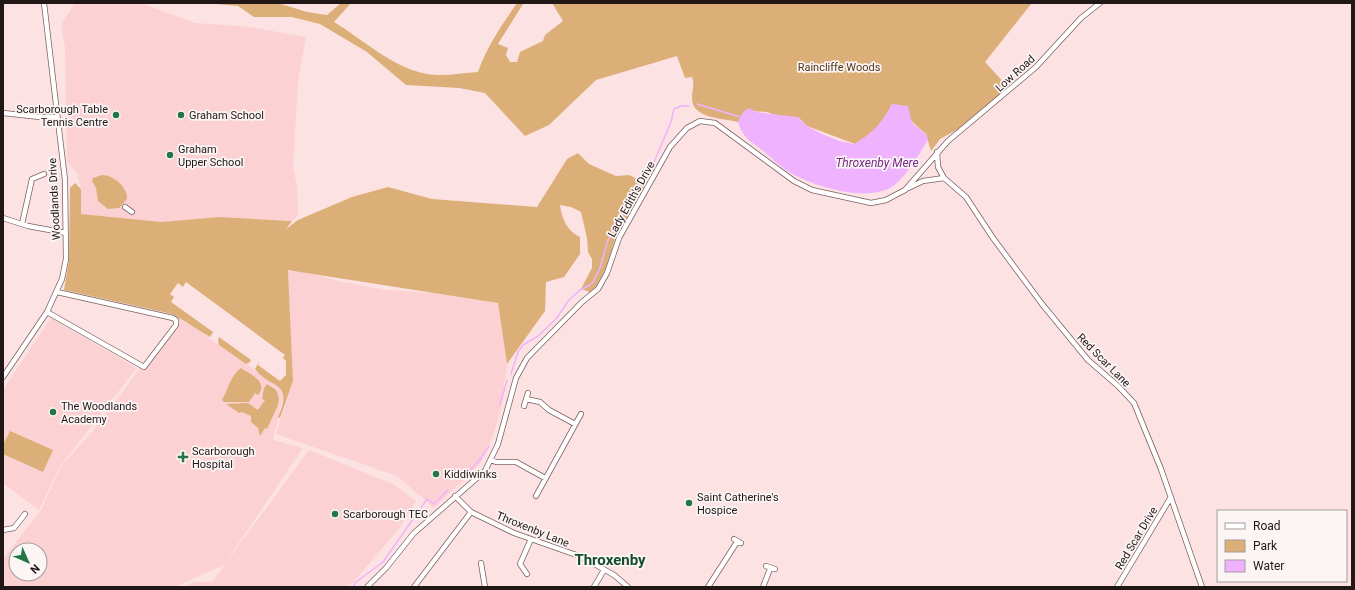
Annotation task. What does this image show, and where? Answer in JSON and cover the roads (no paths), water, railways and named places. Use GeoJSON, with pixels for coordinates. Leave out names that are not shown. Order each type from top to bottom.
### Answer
{"type":"FeatureCollection","features":[{"type":"Feature","properties":{"kind":"street","name":"Woodlands Drive"},"geometry":{"type":"LineString","coordinates":[[3,377],[47,312],[57,292],[66,259],[65,180],[56,117],[44,3]]}},
{"type":"Feature","properties":{"kind":"street","name":"Low Road"},"geometry":{"type":"LineString","coordinates":[[937,152],[1036,67],[1081,18],[1100,3]]}},
{"type":"Feature","properties":{"kind":"street"},"geometry":{"type":"LineString","coordinates":[[3,113],[40,118],[56,117]]}},
{"type":"Feature","properties":{"kind":"street","name":"Lady Edith's Drive"},"geometry":{"type":"LineString","coordinates":[[367,587],[386,568],[414,533],[485,471],[492,460],[520,370],[535,349],[598,288],[607,273],[619,238],[626,224],[643,197],[670,147],[687,128],[700,121],[714,122],[794,181],[823,193],[871,203],[892,198],[905,190],[937,152]]}},
{"type":"Feature","properties":{"kind":"street","name":"Red Scar Lane"},"geometry":{"type":"LineString","coordinates":[[937,152],[938,167],[944,178],[966,197],[1014,267],[1074,344],[1134,403],[1161,469],[1202,587]]}},
{"type":"Feature","properties":{"kind":"street"},"geometry":{"type":"LineString","coordinates":[[22,224],[32,179],[44,174]]}},
{"type":"Feature","properties":{"kind":"street"},"geometry":{"type":"LineString","coordinates":[[905,190],[923,181],[944,178]]}},
{"type":"Feature","properties":{"kind":"street"},"geometry":{"type":"LineString","coordinates":[[125,207],[132,212]]}},
{"type":"Feature","properties":{"kind":"street"},"geometry":{"type":"LineString","coordinates":[[3,218],[22,224],[66,233]]}},
{"type":"Feature","properties":{"kind":"street"},"geometry":{"type":"LineString","coordinates":[[47,312],[144,367],[176,325],[176,320],[174,318],[57,292]]}},
{"type":"Feature","properties":{"kind":"street"},"geometry":{"type":"LineString","coordinates":[[524,406],[528,393]]}},
{"type":"Feature","properties":{"kind":"street"},"geometry":{"type":"LineString","coordinates":[[526,399],[540,402],[549,410],[575,424]]}},
{"type":"Feature","properties":{"kind":"street"},"geometry":{"type":"LineString","coordinates":[[536,496],[580,414]]}},
{"type":"Feature","properties":{"kind":"street"},"geometry":{"type":"LineString","coordinates":[[492,460],[496,462],[516,462],[546,478]]}},
{"type":"Feature","properties":{"kind":"street","name":"Throxenby Lane"},"geometry":{"type":"LineString","coordinates":[[455,496],[470,512],[531,539],[582,557],[614,575],[628,587]]}},
{"type":"Feature","properties":{"kind":"street","name":"Red Scar Drive"},"geometry":{"type":"LineString","coordinates":[[1117,587],[1171,497]]}},
{"type":"Feature","properties":{"kind":"street"},"geometry":{"type":"LineString","coordinates":[[414,587],[470,512]]}},
{"type":"Feature","properties":{"kind":"street"},"geometry":{"type":"LineString","coordinates":[[3,530],[14,528],[26,514]]}},
{"type":"Feature","properties":{"kind":"street"},"geometry":{"type":"LineString","coordinates":[[527,574],[520,564],[531,539]]}},
{"type":"Feature","properties":{"kind":"street"},"geometry":{"type":"LineString","coordinates":[[708,587],[737,541]]}},
{"type":"Feature","properties":{"kind":"street"},"geometry":{"type":"LineString","coordinates":[[481,563],[485,587]]}},
{"type":"Feature","properties":{"kind":"street"},"geometry":{"type":"LineString","coordinates":[[763,587],[770,568]]}},
{"type":"Feature","properties":{"kind":"street"},"geometry":{"type":"LineString","coordinates":[[594,587],[604,570]]}},
{"type":"Feature","properties":{"kind":"water","name":"Throxenby Mere"},"geometry":{"type":"Polygon","coordinates":[[[892,104],[908,106],[912,123],[926,134],[928,140],[911,167],[900,180],[888,189],[877,192],[851,193],[837,190],[824,187],[789,172],[747,138],[738,122],[744,111],[749,108],[756,112],[798,117],[807,126],[822,134],[839,141],[854,144],[876,127],[892,104]]]}},
{"type":"Feature","properties":{"kind":"waterway"},"geometry":{"type":"LineString","coordinates":[[697,104],[740,117]]}},
{"type":"Feature","properties":{"kind":"waterway"},"geometry":{"type":"LineString","coordinates":[[511,374],[518,352],[523,345],[538,336],[556,319],[569,300],[580,290],[593,282],[600,268],[608,240],[615,225],[631,203],[638,191],[639,183],[646,177],[655,160],[671,122],[674,109],[681,106],[689,106]]}},
{"type":"Feature","properties":{"kind":"waterway"},"geometry":{"type":"LineString","coordinates":[[500,405],[507,380]]}},
{"type":"Feature","properties":{"kind":"waterway"},"geometry":{"type":"LineString","coordinates":[[461,478],[479,461],[489,446]]}},
{"type":"Feature","properties":{"kind":"waterway"},"geometry":{"type":"LineString","coordinates":[[353,587],[356,582],[383,562],[427,499],[434,504],[448,490]]}},
{"type":"Feature","properties":{"kind":"place","name":"Scarborough Table Tennis Centre"},"geometry":{"type":"Point","coordinates":[116,115]}},
{"type":"Feature","properties":{"kind":"place","name":"Graham School"},"geometry":{"type":"Point","coordinates":[181,115]}},
{"type":"Feature","properties":{"kind":"place","name":"Graham Upper School"},"geometry":{"type":"Point","coordinates":[170,155]}},
{"type":"Feature","properties":{"kind":"place","name":"The Woodlands Academy"},"geometry":{"type":"Point","coordinates":[53,412]}},
{"type":"Feature","properties":{"kind":"place","name":"Scarborough Hospital"},"geometry":{"type":"Point","coordinates":[183,457]}},
{"type":"Feature","properties":{"kind":"place","name":"Kiddiwinks"},"geometry":{"type":"Point","coordinates":[436,474]}},
{"type":"Feature","properties":{"kind":"place","name":"Saint Catherine's Hospice"},"geometry":{"type":"Point","coordinates":[689,503]}},
{"type":"Feature","properties":{"kind":"place","name":"Scarborough TEC"},"geometry":{"type":"Point","coordinates":[335,514]}},
{"type":"Feature","properties":{"kind":"district","name":"Throxenby"},"geometry":{"type":"Point","coordinates":[610,560]}},
{"type":"Feature","properties":{"kind":"park label","name":"Raincliffe Woods"},"geometry":{"type":"Point","coordinates":[839,67]}}]}
